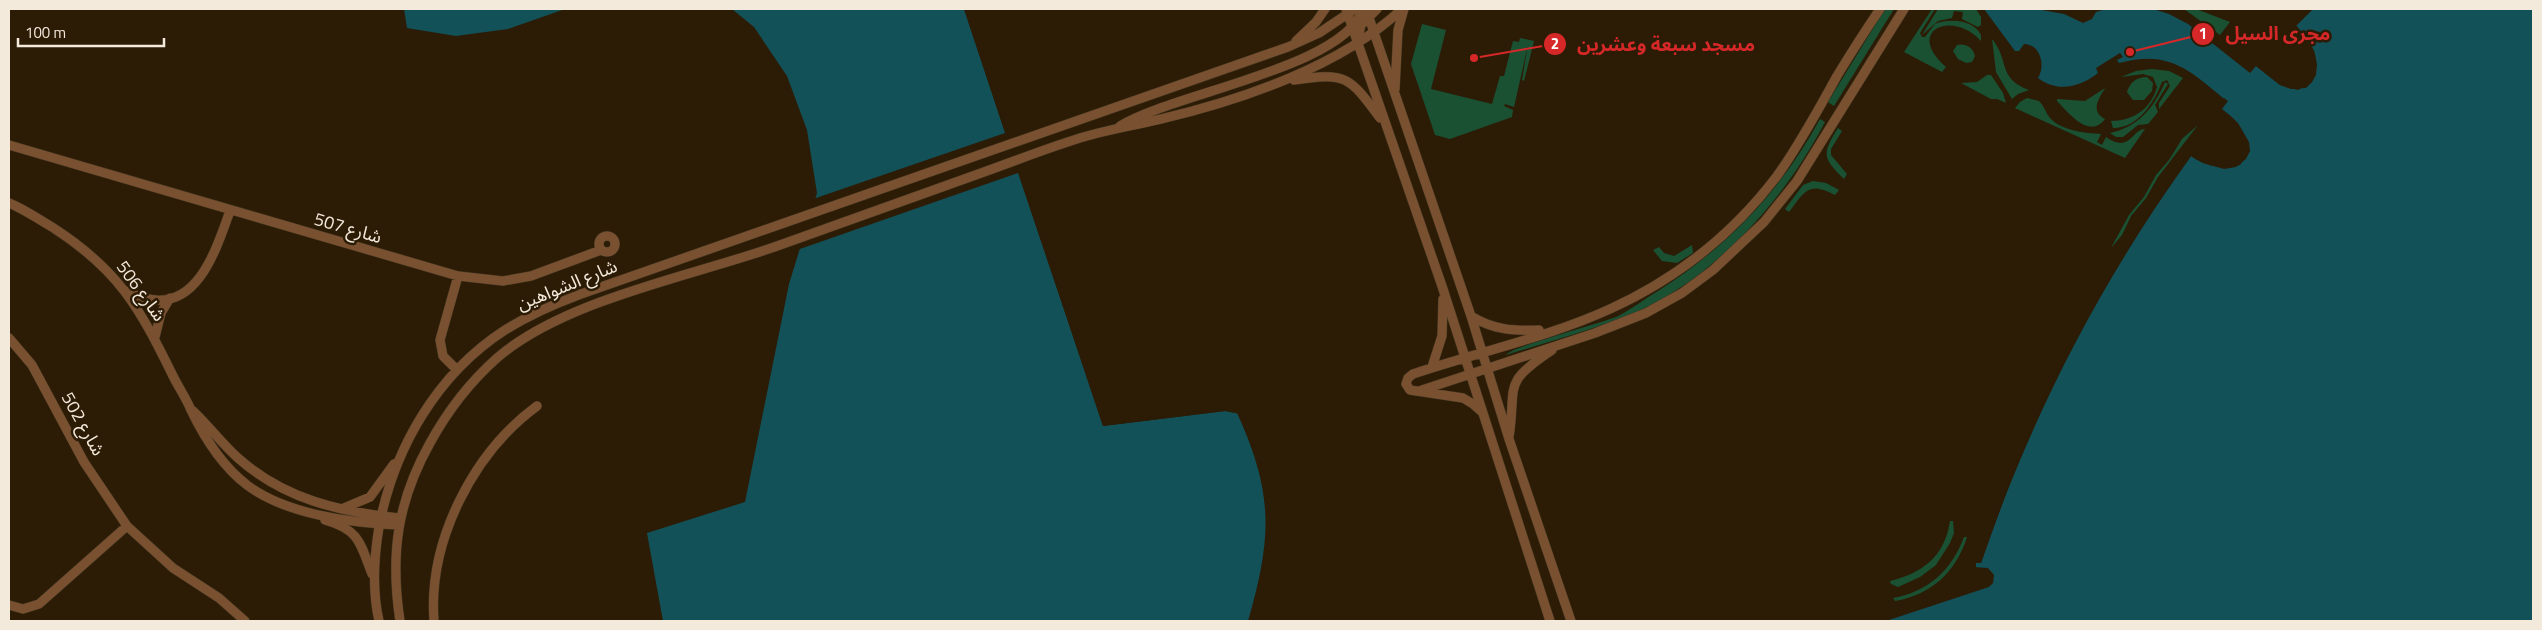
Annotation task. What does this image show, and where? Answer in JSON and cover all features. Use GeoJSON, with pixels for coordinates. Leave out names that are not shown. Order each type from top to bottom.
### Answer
{"type":"FeatureCollection","features":[{"type":"Feature","properties":{"kind":"street"},"geometry":{"type":"LineString","coordinates":[[1288,47],[1316,22],[1325,9]]}},
{"type":"Feature","properties":{"kind":"street"},"geometry":{"type":"LineString","coordinates":[[1114,130],[1146,112],[1247,80],[1316,51],[1352,28],[1366,11],[1377,9]]}},
{"type":"Feature","properties":{"kind":"street"},"geometry":{"type":"LineString","coordinates":[[1279,82],[1312,68],[1357,42],[1403,9]]}},
{"type":"Feature","properties":{"kind":"street"},"geometry":{"type":"LineString","coordinates":[[1395,94],[1398,30],[1403,9]]}},
{"type":"Feature","properties":{"kind":"street"},"geometry":{"type":"LineString","coordinates":[[1482,412],[1463,398],[1413,391],[1408,388],[1408,378],[1432,367],[1552,330],[1610,309],[1659,283],[1701,254],[1734,225],[1763,193],[1789,158],[1880,9]]}},
{"type":"Feature","properties":{"kind":"street"},"geometry":{"type":"LineString","coordinates":[[1420,391],[1612,327],[1664,304],[1691,287],[1746,241],[1781,202],[1808,165],[1904,9]]}},
{"type":"Feature","properties":{"kind":"street"},"geometry":{"type":"LineString","coordinates":[[1350,10],[1352,28],[1442,286],[1550,621]]}},
{"type":"Feature","properties":{"kind":"street","name":"شارع الشواهين"},"geometry":{"type":"LineString","coordinates":[[379,621],[375,579],[375,551],[380,520],[398,460],[423,413],[457,370],[504,331],[541,310],[1078,119],[1288,47],[1319,32],[1350,10]]}},
{"type":"Feature","properties":{"kind":"street"},"geometry":{"type":"LineString","coordinates":[[1366,11],[1471,316],[1509,439],[1571,621]]}},
{"type":"Feature","properties":{"kind":"street"},"geometry":{"type":"LineString","coordinates":[[1357,42],[1366,11]]}},
{"type":"Feature","properties":{"kind":"street"},"geometry":{"type":"LineString","coordinates":[[1279,82],[1322,75],[1345,79],[1358,89],[1386,124]]}},
{"type":"Feature","properties":{"kind":"street","name":"شارع الشواهين"},"geometry":{"type":"LineString","coordinates":[[400,621],[395,551],[399,522],[422,457],[436,433],[477,377],[510,349],[549,325],[588,308],[658,284],[736,261],[1084,137],[1186,113],[1279,82]]}},
{"type":"Feature","properties":{"kind":"street","name":"شارع 507"},"geometry":{"type":"LineString","coordinates":[[9,145],[458,276],[503,281],[531,276],[601,250]]}},
{"type":"Feature","properties":{"kind":"street","name":"شارع 506"},"geometry":{"type":"LineString","coordinates":[[9,203],[70,239],[103,266],[126,291],[155,338],[196,422],[217,452],[246,484],[269,498],[312,512],[399,522]]}},
{"type":"Feature","properties":{"kind":"street"},"geometry":{"type":"LineString","coordinates":[[126,291],[148,299],[170,298],[189,288],[205,272],[230,211]]}},
{"type":"Feature","properties":{"kind":"street"},"geometry":{"type":"LineString","coordinates":[[457,370],[443,356],[440,340],[458,276]]}},
{"type":"Feature","properties":{"kind":"street"},"geometry":{"type":"LineString","coordinates":[[1432,367],[1444,326],[1442,286]]}},
{"type":"Feature","properties":{"kind":"street"},"geometry":{"type":"LineString","coordinates":[[155,338],[160,313],[170,298]]}},
{"type":"Feature","properties":{"kind":"street"},"geometry":{"type":"LineString","coordinates":[[1471,316],[1487,325],[1505,330],[1552,330]]}},
{"type":"Feature","properties":{"kind":"street","name":"شارع 502"},"geometry":{"type":"LineString","coordinates":[[9,338],[32,365],[84,462],[127,526],[174,568],[219,598],[245,621]]}},
{"type":"Feature","properties":{"kind":"street"},"geometry":{"type":"LineString","coordinates":[[1509,439],[1511,400],[1516,382],[1528,366],[1560,344]]}},
{"type":"Feature","properties":{"kind":"street"},"geometry":{"type":"LineString","coordinates":[[434,621],[434,586],[438,560],[456,504],[483,462],[527,413],[537,406]]}},
{"type":"Feature","properties":{"kind":"street","name":"شارع 506"},"geometry":{"type":"LineString","coordinates":[[191,409],[229,450],[265,479],[296,496],[344,508],[380,520]]}},
{"type":"Feature","properties":{"kind":"street"},"geometry":{"type":"LineString","coordinates":[[344,508],[370,497],[398,460]]}},
{"type":"Feature","properties":{"kind":"street","name":"شارع 506"},"geometry":{"type":"LineString","coordinates":[[312,512],[321,518],[343,526],[355,535],[362,546],[375,579]]}},
{"type":"Feature","properties":{"kind":"street"},"geometry":{"type":"LineString","coordinates":[[9,605],[23,609],[39,604],[127,526]]}},
{"type":"Feature","properties":{"kind":"green space"},"geometry":{"type":"Polygon","coordinates":[[[1885,9],[1894,9],[1834,106],[1828,102],[1885,9]]]}},
{"type":"Feature","properties":{"kind":"green space"},"geometry":{"type":"Polygon","coordinates":[[[1932,9],[1935,9],[1920,33],[1922,37],[1925,37],[1935,24],[1947,21],[1967,23],[1978,30],[1981,35],[1981,41],[1969,31],[1957,26],[1937,28],[1931,35],[1930,43],[1934,54],[1946,67],[1942,72],[1904,52],[1932,9]]]}},
{"type":"Feature","properties":{"kind":"green space"},"geometry":{"type":"Polygon","coordinates":[[[1938,9],[1976,9],[1981,17],[1981,25],[1978,27],[1962,19],[1963,12],[1954,11],[1952,18],[1938,21],[1922,35],[1938,9]]]}},
{"type":"Feature","properties":{"kind":"green space"},"geometry":{"type":"Polygon","coordinates":[[[2184,9],[2196,9],[2230,22],[2220,35],[2184,9]]]}},
{"type":"Feature","properties":{"kind":"green space"},"geometry":{"type":"Polygon","coordinates":[[[1422,24],[1446,30],[1431,89],[1492,104],[1500,76],[1504,76],[1513,41],[1519,42],[1520,38],[1534,41],[1524,81],[1522,80],[1528,45],[1514,107],[1505,104],[1504,106],[1513,110],[1512,117],[1450,139],[1435,135],[1411,64],[1422,24]]]}},
{"type":"Feature","properties":{"kind":"green space"},"geometry":{"type":"Polygon","coordinates":[[[1992,39],[2012,80],[2029,90],[2018,94],[2012,99],[1996,72],[1992,39]]]}},
{"type":"Feature","properties":{"kind":"green space"},"geometry":{"type":"Polygon","coordinates":[[[1957,45],[1966,45],[1971,48],[1975,56],[1972,62],[1966,63],[1958,59],[1953,51],[1957,45]]]}},
{"type":"Feature","properties":{"kind":"green space"},"geometry":{"type":"Polygon","coordinates":[[[2152,69],[2169,71],[2183,78],[2159,109],[2159,103],[2170,86],[2167,80],[2162,82],[2155,98],[2138,119],[2122,127],[2113,128],[2111,121],[2127,119],[2146,107],[2157,87],[2153,77],[2143,74],[2121,77],[2136,71],[2152,69]]]}},
{"type":"Feature","properties":{"kind":"green space"},"geometry":{"type":"Polygon","coordinates":[[[1987,75],[1991,75],[2003,93],[2006,103],[1997,99],[1991,99],[1961,83],[1977,82],[1987,75]]]}},
{"type":"Feature","properties":{"kind":"green space"},"geometry":{"type":"Polygon","coordinates":[[[2147,77],[2153,83],[2152,91],[2144,100],[2133,100],[2127,92],[2130,85],[2137,79],[2147,77]]]}},
{"type":"Feature","properties":{"kind":"green space"},"geometry":{"type":"Polygon","coordinates":[[[2165,82],[2168,84],[2155,105],[2158,112],[2148,124],[2138,125],[2123,137],[2116,137],[2110,133],[2129,126],[2144,115],[2156,100],[2165,82]]]}},
{"type":"Feature","properties":{"kind":"green space"},"geometry":{"type":"Polygon","coordinates":[[[2105,88],[2097,108],[2100,116],[2105,119],[2099,125],[2092,127],[2079,122],[2057,101],[2057,99],[2085,101],[2105,88]]]}},
{"type":"Feature","properties":{"kind":"green space"},"geometry":{"type":"Polygon","coordinates":[[[2027,98],[2039,101],[2050,118],[2067,129],[2101,134],[2097,142],[2102,145],[2106,137],[2114,142],[2125,142],[2145,129],[2125,158],[2015,108],[2027,98]]]}},
{"type":"Feature","properties":{"kind":"green space"},"geometry":{"type":"Polygon","coordinates":[[[1820,119],[1825,122],[1808,152],[1788,182],[1765,211],[1713,263],[1685,285],[1654,303],[1622,318],[1506,355],[1511,351],[1616,317],[1683,274],[1707,256],[1750,216],[1770,193],[1805,145],[1820,119]]]}},
{"type":"Feature","properties":{"kind":"green space"},"geometry":{"type":"Polygon","coordinates":[[[2198,125],[2158,177],[2146,198],[2131,216],[2122,235],[2111,248],[2129,215],[2144,197],[2156,175],[2169,160],[2182,139],[2198,125]]]}},
{"type":"Feature","properties":{"kind":"green space"},"geometry":{"type":"Polygon","coordinates":[[[1838,128],[1842,131],[1831,149],[1831,155],[1847,174],[1844,179],[1828,160],[1827,155],[1829,144],[1838,128]]]}},
{"type":"Feature","properties":{"kind":"green space"},"geometry":{"type":"Polygon","coordinates":[[[1813,181],[1826,183],[1839,190],[1835,195],[1819,189],[1808,190],[1789,212],[1785,209],[1803,185],[1813,181]]]}},
{"type":"Feature","properties":{"kind":"green space"},"geometry":{"type":"Polygon","coordinates":[[[1692,245],[1693,253],[1677,263],[1662,261],[1653,250],[1659,247],[1664,253],[1674,256],[1692,245]]]}},
{"type":"Feature","properties":{"kind":"green space"},"geometry":{"type":"Polygon","coordinates":[[[1950,521],[1953,521],[1954,533],[1936,565],[1920,577],[1898,587],[1891,584],[1890,581],[1902,578],[1922,568],[1938,553],[1943,544],[1950,521]]]}},
{"type":"Feature","properties":{"kind":"green space"},"geometry":{"type":"Polygon","coordinates":[[[1964,537],[1967,537],[1956,561],[1940,580],[1920,593],[1895,601],[1893,598],[1917,591],[1937,578],[1953,560],[1964,537]]]}},
{"type":"Feature","properties":{"kind":"water"},"geometry":{"type":"Polygon","coordinates":[[[404,9],[565,9],[508,29],[456,36],[407,28],[404,9]]]}},
{"type":"Feature","properties":{"kind":"water"},"geometry":{"type":"Polygon","coordinates":[[[732,9],[964,9],[1103,426],[1225,411],[1237,413],[1258,468],[1265,516],[1262,564],[1248,621],[663,621],[647,533],[745,502],[789,284],[817,193],[807,130],[787,76],[754,27],[732,9]]]}},
{"type":"Feature","properties":{"kind":"water"},"geometry":{"type":"Polygon","coordinates":[[[1984,9],[2036,9],[2064,14],[2083,23],[2092,19],[2096,12],[2106,9],[2153,9],[2169,14],[2188,24],[2250,73],[2256,66],[2280,85],[2298,90],[2312,82],[2316,57],[2311,46],[2296,25],[2313,9],[2533,9],[2533,621],[1886,621],[1989,587],[1993,583],[1994,575],[1988,568],[1974,567],[1976,563],[1981,563],[2001,508],[2046,402],[2098,301],[2127,252],[2191,156],[2209,165],[2227,167],[2240,165],[2250,151],[2237,122],[2221,109],[2227,101],[2190,72],[2166,61],[2152,59],[2137,59],[2119,63],[2117,60],[2123,57],[2120,53],[2096,68],[2098,73],[2084,82],[2069,86],[2053,86],[2038,78],[2041,62],[2038,51],[2030,45],[2024,44],[2019,51],[2015,51],[1984,9]]]}},
{"type":"Feature","properties":{"kind":"pier"},"geometry":{"type":"Polygon","coordinates":[[[964,9],[966,9],[1104,424],[1225,408],[1238,411],[1240,414],[1225,411],[1103,426],[1018,173],[797,250],[813,199],[1005,133],[964,9]]]}},
{"type":"Feature","properties":{"kind":"pier"},"geometry":{"type":"Polygon","coordinates":[[[2309,9],[2313,9],[2296,26],[2314,51],[2317,64],[2316,75],[2306,88],[2291,89],[2280,85],[2256,66],[2258,64],[2281,82],[2292,87],[2301,87],[2310,81],[2315,70],[2314,58],[2294,26],[2309,9]]]}},
{"type":"Feature","properties":{"kind":"pier"},"geometry":{"type":"Polygon","coordinates":[[[2224,98],[2228,101],[2222,109],[2238,123],[2249,142],[2250,151],[2246,159],[2236,167],[2224,169],[2203,163],[2191,156],[2140,229],[2094,306],[2052,385],[2013,473],[1981,563],[1976,563],[1976,569],[1973,569],[1974,562],[1979,561],[2023,442],[2050,384],[2091,305],[2138,228],[2189,153],[2211,163],[2225,166],[2235,165],[2244,158],[2247,147],[2244,136],[2236,125],[2219,110],[2224,102],[2224,98]]]}},
{"type":"Feature","properties":{"kind":"place","name":"مجرى السيل"},"geometry":{"type":"Point","coordinates":[2130,52]}},
{"type":"Feature","properties":{"kind":"place","name":"مسجد سبعة وعشرين"},"geometry":{"type":"Point","coordinates":[1474,58]}}]}
